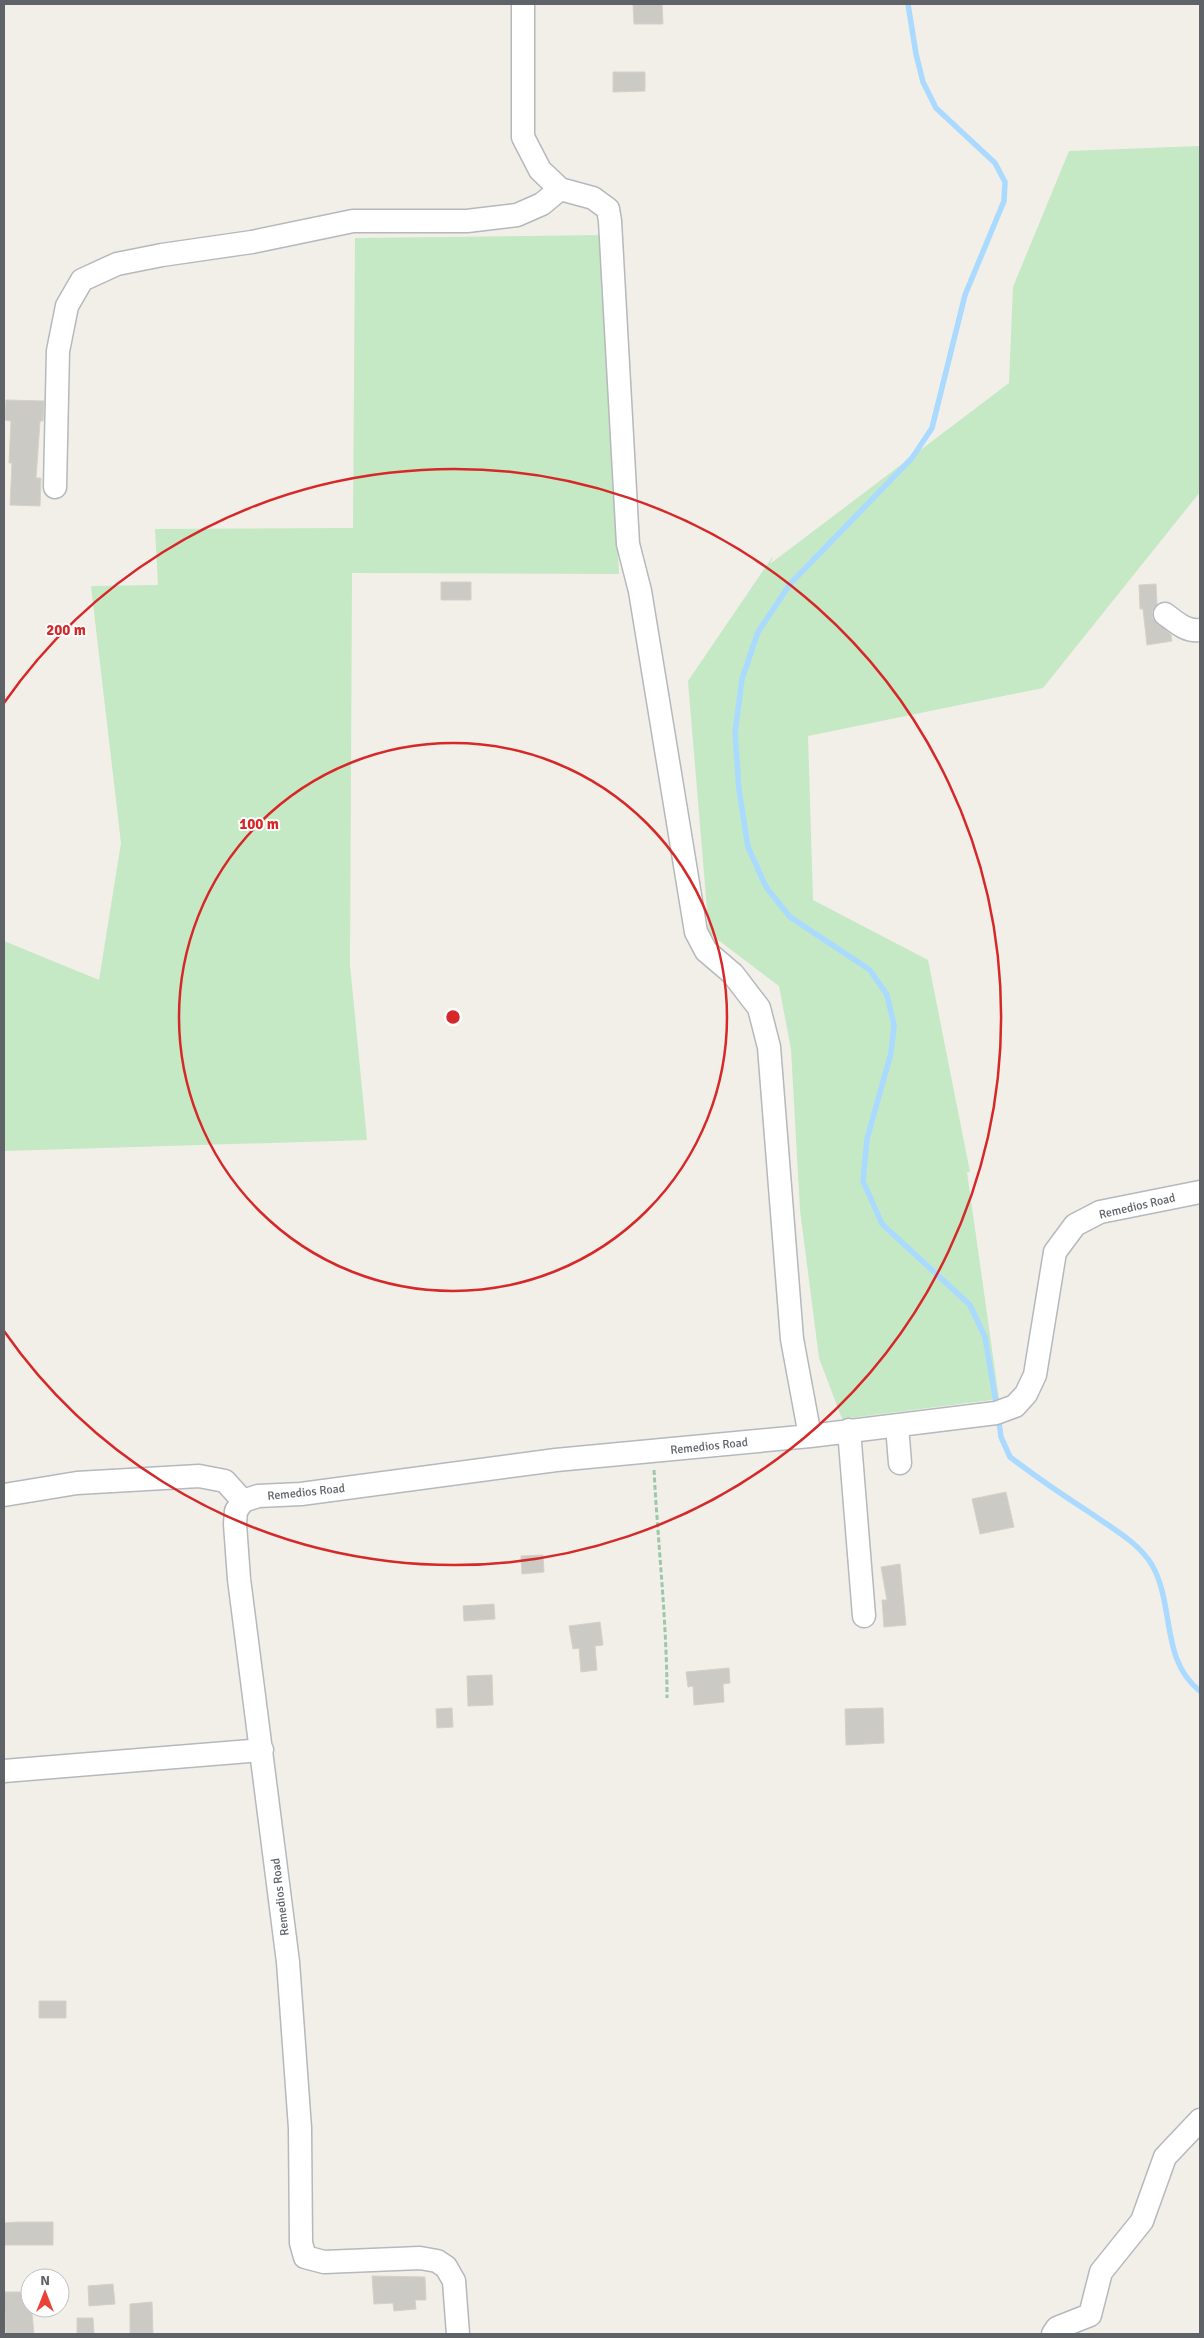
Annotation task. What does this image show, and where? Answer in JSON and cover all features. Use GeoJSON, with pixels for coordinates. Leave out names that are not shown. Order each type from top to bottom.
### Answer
{"type":"FeatureCollection","features":[{"type":"Feature","properties":{"kind":"street"},"geometry":{"type":"LineString","coordinates":[[523,4],[523,137],[540,170],[560,189],[593,198],[608,209],[628,544],[640,591],[696,932],[706,951],[733,974],[759,1008],[769,1047],[792,1339],[810,1436]]}},
{"type":"Feature","properties":{"kind":"street"},"geometry":{"type":"LineString","coordinates":[[55,487],[58,351],[67,306],[82,280],[118,264],[162,254],[252,242],[353,221],[467,222],[517,215],[542,204],[560,189]]}},
{"type":"Feature","properties":{"kind":"street"},"geometry":{"type":"LineString","coordinates":[[1166,614],[1182,627],[1194,631],[1200,630]]}},
{"type":"Feature","properties":{"kind":"street","name":"Remedios Road"},"geometry":{"type":"LineString","coordinates":[[458,2334],[454,2281],[446,2267],[437,2261],[420,2258],[324,2262],[305,2257],[301,2242],[300,2128],[288,1962],[239,1579],[235,1524],[236,1511],[243,1501],[258,1496],[301,1494],[556,1460],[810,1436],[996,1413],[1014,1406],[1026,1394],[1035,1375],[1055,1252],[1075,1225],[1100,1212],[1200,1192]]}},
{"type":"Feature","properties":{"kind":"street"},"geometry":{"type":"LineString","coordinates":[[897,1426],[900,1463]]}},
{"type":"Feature","properties":{"kind":"street"},"geometry":{"type":"LineString","coordinates":[[849,1430],[864,1616]]}},
{"type":"Feature","properties":{"kind":"street"},"geometry":{"type":"LineString","coordinates":[[4,1495],[77,1483],[199,1476],[225,1481],[243,1501]]}},
{"type":"Feature","properties":{"kind":"street"},"geometry":{"type":"LineString","coordinates":[[4,1771],[262,1750]]}},
{"type":"Feature","properties":{"kind":"street"},"geometry":{"type":"LineString","coordinates":[[1053,2334],[1057,2328],[1090,2315],[1101,2272],[1142,2221],[1165,2157],[1200,2120]]}},
{"type":"Feature","properties":{"kind":"path"},"geometry":{"type":"LineString","coordinates":[[653,1452],[658,1546],[667,1649],[667,1698]]}},
{"type":"Feature","properties":{"kind":"green space"},"geometry":{"type":"Polygon","coordinates":[[[1200,146],[1200,492],[1043,688],[808,736],[813,900],[928,960],[970,1172],[967,1172],[999,1399],[842,1419],[819,1358],[800,1210],[791,1049],[779,986],[709,933],[688,681],[773,556],[770,564],[1009,383],[1013,287],[1069,151],[1200,146]]]}},
{"type":"Feature","properties":{"kind":"green space"},"geometry":{"type":"Polygon","coordinates":[[[603,235],[619,574],[352,573],[350,965],[367,1140],[4,1151],[4,941],[99,980],[121,843],[91,586],[158,585],[155,529],[353,528],[355,238],[603,235]]]}},
{"type":"Feature","properties":{"kind":"building"},"geometry":{"type":"Polygon","coordinates":[[[633,4],[662,4],[663,24],[634,24],[633,4]]]}},
{"type":"Feature","properties":{"kind":"building"},"geometry":{"type":"Polygon","coordinates":[[[613,72],[645,72],[645,91],[613,92],[613,72]]]}},
{"type":"Feature","properties":{"kind":"building"},"geometry":{"type":"Polygon","coordinates":[[[6,400],[44,401],[43,421],[40,421],[36,478],[41,478],[40,506],[10,505],[11,421],[5,420],[6,400]]]}},
{"type":"Feature","properties":{"kind":"building"},"geometry":{"type":"Polygon","coordinates":[[[441,582],[471,582],[471,600],[441,600],[441,582]]]}},
{"type":"Feature","properties":{"kind":"building"},"geometry":{"type":"Polygon","coordinates":[[[1156,584],[1157,604],[1152,612],[1153,619],[1171,635],[1172,641],[1147,645],[1143,609],[1140,609],[1139,585],[1156,584]]]}},
{"type":"Feature","properties":{"kind":"building"},"geometry":{"type":"Polygon","coordinates":[[[1006,1492],[1014,1527],[980,1534],[972,1499],[1006,1492]]]}},
{"type":"Feature","properties":{"kind":"building"},"geometry":{"type":"Polygon","coordinates":[[[543,1555],[544,1572],[522,1574],[521,1556],[543,1555]]]}},
{"type":"Feature","properties":{"kind":"building"},"geometry":{"type":"Polygon","coordinates":[[[900,1564],[906,1625],[884,1627],[882,1600],[887,1600],[881,1567],[900,1564]]]}},
{"type":"Feature","properties":{"kind":"building"},"geometry":{"type":"Polygon","coordinates":[[[494,1604],[495,1619],[464,1621],[463,1606],[494,1604]]]}},
{"type":"Feature","properties":{"kind":"building"},"geometry":{"type":"Polygon","coordinates":[[[600,1622],[603,1645],[595,1646],[597,1670],[581,1672],[579,1648],[573,1649],[569,1626],[600,1622]]]}},
{"type":"Feature","properties":{"kind":"building"},"geometry":{"type":"Polygon","coordinates":[[[729,1668],[730,1683],[723,1684],[724,1702],[694,1705],[693,1686],[688,1687],[686,1672],[729,1668]]]}},
{"type":"Feature","properties":{"kind":"building"},"geometry":{"type":"Polygon","coordinates":[[[492,1675],[493,1705],[468,1706],[467,1676],[492,1675]]]}},
{"type":"Feature","properties":{"kind":"building"},"geometry":{"type":"Polygon","coordinates":[[[452,1708],[453,1727],[437,1728],[436,1709],[452,1708]]]}},
{"type":"Feature","properties":{"kind":"building"},"geometry":{"type":"Polygon","coordinates":[[[883,1708],[884,1743],[846,1745],[845,1709],[883,1708]]]}},
{"type":"Feature","properties":{"kind":"building"},"geometry":{"type":"Polygon","coordinates":[[[39,2001],[66,2001],[66,2018],[39,2018],[39,2001]]]}},
{"type":"Feature","properties":{"kind":"building"},"geometry":{"type":"Polygon","coordinates":[[[53,2222],[53,2245],[4,2245],[4,2223],[53,2222]]]}},
{"type":"Feature","properties":{"kind":"building"},"geometry":{"type":"Polygon","coordinates":[[[372,2276],[425,2277],[426,2300],[415,2300],[416,2309],[394,2311],[393,2303],[374,2304],[372,2276]]]}},
{"type":"Feature","properties":{"kind":"building"},"geometry":{"type":"Polygon","coordinates":[[[113,2284],[115,2304],[89,2306],[88,2286],[113,2284]]]}},
{"type":"Feature","properties":{"kind":"building"},"geometry":{"type":"Polygon","coordinates":[[[4,2292],[20,2292],[20,2318],[32,2318],[34,2334],[6,2334],[4,2292]]]}},
{"type":"Feature","properties":{"kind":"building"},"geometry":{"type":"Polygon","coordinates":[[[152,2302],[153,2334],[130,2334],[130,2304],[152,2302]]]}},
{"type":"Feature","properties":{"kind":"building"},"geometry":{"type":"Polygon","coordinates":[[[77,2318],[93,2318],[94,2334],[77,2334],[77,2318]]]}},
{"type":"Feature","properties":{"kind":"waterway"},"geometry":{"type":"LineString","coordinates":[[908,4],[916,54],[923,82],[936,108],[995,163],[1005,182],[1004,201],[965,295],[932,428],[912,458],[790,584],[758,632],[742,679],[735,733],[739,790],[748,847],[766,887],[790,917],[870,970],[887,995],[894,1025],[891,1053],[867,1139],[863,1181],[882,1224],[970,1305],[985,1337],[996,1403]]}},
{"type":"Feature","properties":{"kind":"waterway"},"geometry":{"type":"LineString","coordinates":[[999,1422],[1001,1437],[1010,1457],[1125,1536],[1140,1549],[1152,1565],[1164,1597],[1173,1648],[1179,1664],[1187,1678],[1200,1691]]}}]}
